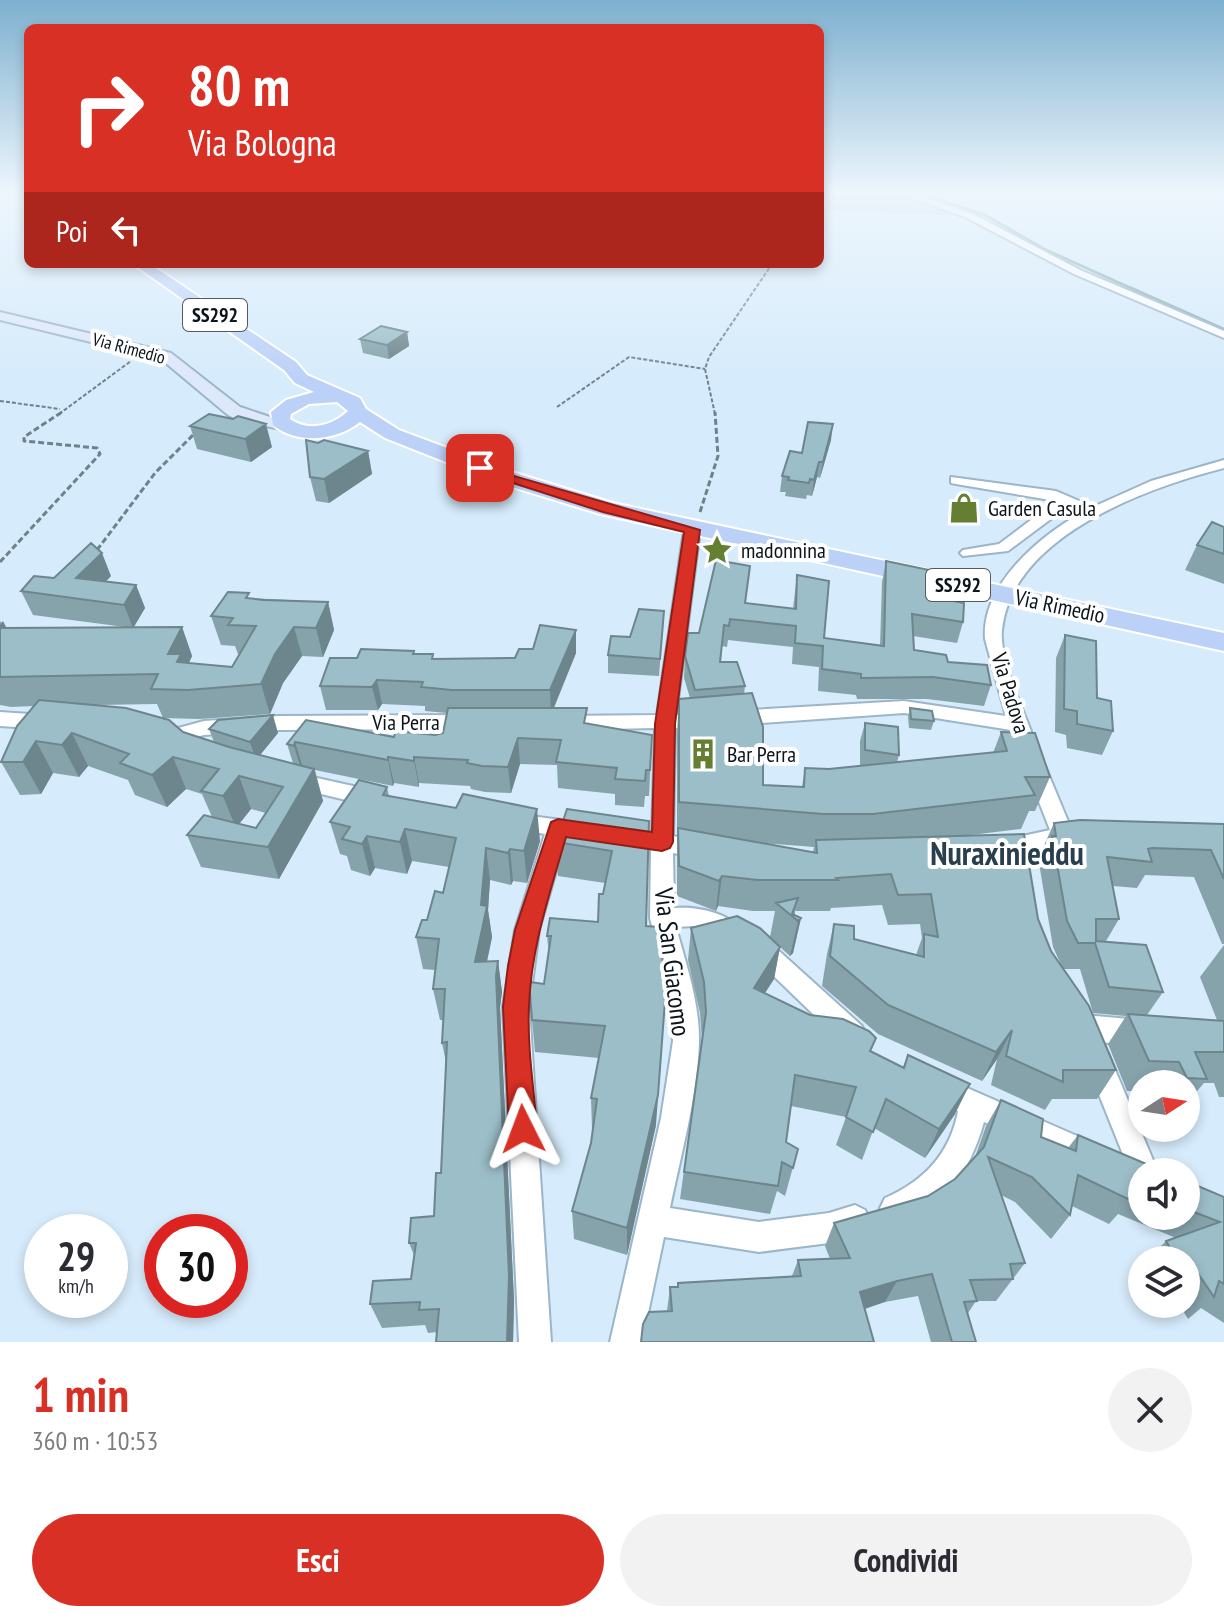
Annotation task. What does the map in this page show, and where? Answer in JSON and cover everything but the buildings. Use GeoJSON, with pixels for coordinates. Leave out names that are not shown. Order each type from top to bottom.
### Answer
{"type":"FeatureCollection","features":[{"type":"Feature","properties":{"kind":"main road","name":"SS292"},"geometry":{"type":"LineString","coordinates":[[146,268],[290,366],[301,379],[352,405]]}},
{"type":"Feature","properties":{"kind":"main road"},"geometry":{"type":"LineString","coordinates":[[285,413],[301,379]]}},
{"type":"Feature","properties":{"kind":"main road"},"geometry":{"type":"LineString","coordinates":[[285,413],[318,397],[352,405],[346,424],[322,431]]}},
{"type":"Feature","properties":{"kind":"main road","name":"Via Rimedio"},"geometry":{"type":"LineString","coordinates":[[352,405],[392,434],[549,491],[692,530],[1224,642]]}},
{"type":"Feature","properties":{"kind":"main road","name":"SS292"},"geometry":{"type":"LineString","coordinates":[[285,413],[303,431],[322,431]]}},
{"type":"Feature","properties":{"kind":"main road","name":"Via Rimedio"},"geometry":{"type":"LineString","coordinates":[[322,431],[433,449]]}},
{"type":"Feature","properties":{"kind":"street"},"geometry":{"type":"LineString","coordinates":[[1042,254],[1077,272],[1224,335]]}},
{"type":"Feature","properties":{"kind":"street","name":"Via Rimedio"},"geometry":{"type":"LineString","coordinates":[[0,316],[145,350],[176,361],[220,401],[242,413],[285,413]]}},
{"type":"Feature","properties":{"kind":"street"},"geometry":{"type":"LineString","coordinates":[[1003,594],[1021,566],[1039,549],[1093,513],[1131,495],[1224,464]]}},
{"type":"Feature","properties":{"kind":"street"},"geometry":{"type":"LineString","coordinates":[[956,480],[1056,495],[1093,513]]}},
{"type":"Feature","properties":{"kind":"street"},"geometry":{"type":"LineString","coordinates":[[968,553],[1003,548],[1066,501]]}},
{"type":"Feature","properties":{"kind":"street","name":"Via San Giacomo"},"geometry":{"type":"LineString","coordinates":[[626,1342],[675,1118],[686,1041],[680,989],[662,918],[662,842],[665,724],[692,530]]}},
{"type":"Feature","properties":{"kind":"street","name":"Via Padova"},"geometry":{"type":"LineString","coordinates":[[1003,594],[993,633],[1018,724],[1062,834]]}},
{"type":"Feature","properties":{"kind":"street"},"geometry":{"type":"LineString","coordinates":[[543,722],[665,724],[904,707],[1018,724]]}},
{"type":"Feature","properties":{"kind":"street"},"geometry":{"type":"LineString","coordinates":[[0,719],[62,723]]}},
{"type":"Feature","properties":{"kind":"street","name":"Via Perra"},"geometry":{"type":"LineString","coordinates":[[178,735],[204,728],[279,723],[496,722]]}},
{"type":"Feature","properties":{"kind":"street"},"geometry":{"type":"LineString","coordinates":[[151,731],[178,735],[196,751]]}},
{"type":"Feature","properties":{"kind":"street"},"geometry":{"type":"LineString","coordinates":[[281,777],[389,802]]}},
{"type":"Feature","properties":{"kind":"street"},"geometry":{"type":"LineString","coordinates":[[495,819],[721,853]]}},
{"type":"Feature","properties":{"kind":"street"},"geometry":{"type":"LineString","coordinates":[[535,1342],[516,1007],[527,930],[558,828]]}},
{"type":"Feature","properties":{"kind":"street"},"geometry":{"type":"LineString","coordinates":[[977,852],[1024,856],[1062,834],[1088,834]]}},
{"type":"Feature","properties":{"kind":"street"},"geometry":{"type":"LineString","coordinates":[[662,918],[697,916],[764,950],[870,1051]]}},
{"type":"Feature","properties":{"kind":"street"},"geometry":{"type":"LineString","coordinates":[[1138,1158],[1078,1018],[1162,1034]]}},
{"type":"Feature","properties":{"kind":"street"},"geometry":{"type":"LineString","coordinates":[[920,1080],[1128,1173]]}},
{"type":"Feature","properties":{"kind":"street"},"geometry":{"type":"LineString","coordinates":[[653,1220],[759,1237],[829,1228],[914,1202],[951,1169],[968,1139],[973,1105]]}},
{"type":"Feature","properties":{"kind":"path"},"geometry":{"type":"LineString","coordinates":[[692,530],[717,471],[721,447],[705,369],[709,357],[769,268]]}},
{"type":"Feature","properties":{"kind":"path"},"geometry":{"type":"LineString","coordinates":[[0,562],[100,454],[97,448],[87,446],[24,441],[29,432],[100,387],[145,350]]}},
{"type":"Feature","properties":{"kind":"path"},"geometry":{"type":"LineString","coordinates":[[557,407],[629,357],[705,369]]}},
{"type":"Feature","properties":{"kind":"path"},"geometry":{"type":"LineString","coordinates":[[0,401],[63,410]]}},
{"type":"Feature","properties":{"kind":"path"},"geometry":{"type":"LineString","coordinates":[[97,550],[155,473],[188,438],[200,431]]}},
{"type":"Feature","properties":{"kind":"waterway"},"geometry":{"type":"LineString","coordinates":[[1054,254],[1135,290]]}},
{"type":"Feature","properties":{"kind":"waterway"},"geometry":{"type":"LineString","coordinates":[[1130,288],[1224,330]]}},
{"type":"Feature","properties":{"kind":"place","name":"Garden Casula"},"geometry":{"type":"Point","coordinates":[964,508]}},
{"type":"Feature","properties":{"kind":"place","name":"madonnina"},"geometry":{"type":"Point","coordinates":[717,550]}},
{"type":"Feature","properties":{"kind":"place","name":"Bar Perra"},"geometry":{"type":"Point","coordinates":[703,754]}},
{"type":"Feature","properties":{"kind":"district","name":"Nuraxinieddu"},"geometry":{"type":"Point","coordinates":[1007,853]}},
{"type":"Feature","properties":{"kind":"route"},"geometry":{"type":"LineString","coordinates":[[480,468],[608,509],[692,530],[665,724],[662,842],[558,828],[527,930],[516,1007],[523,1129]]}}]}
